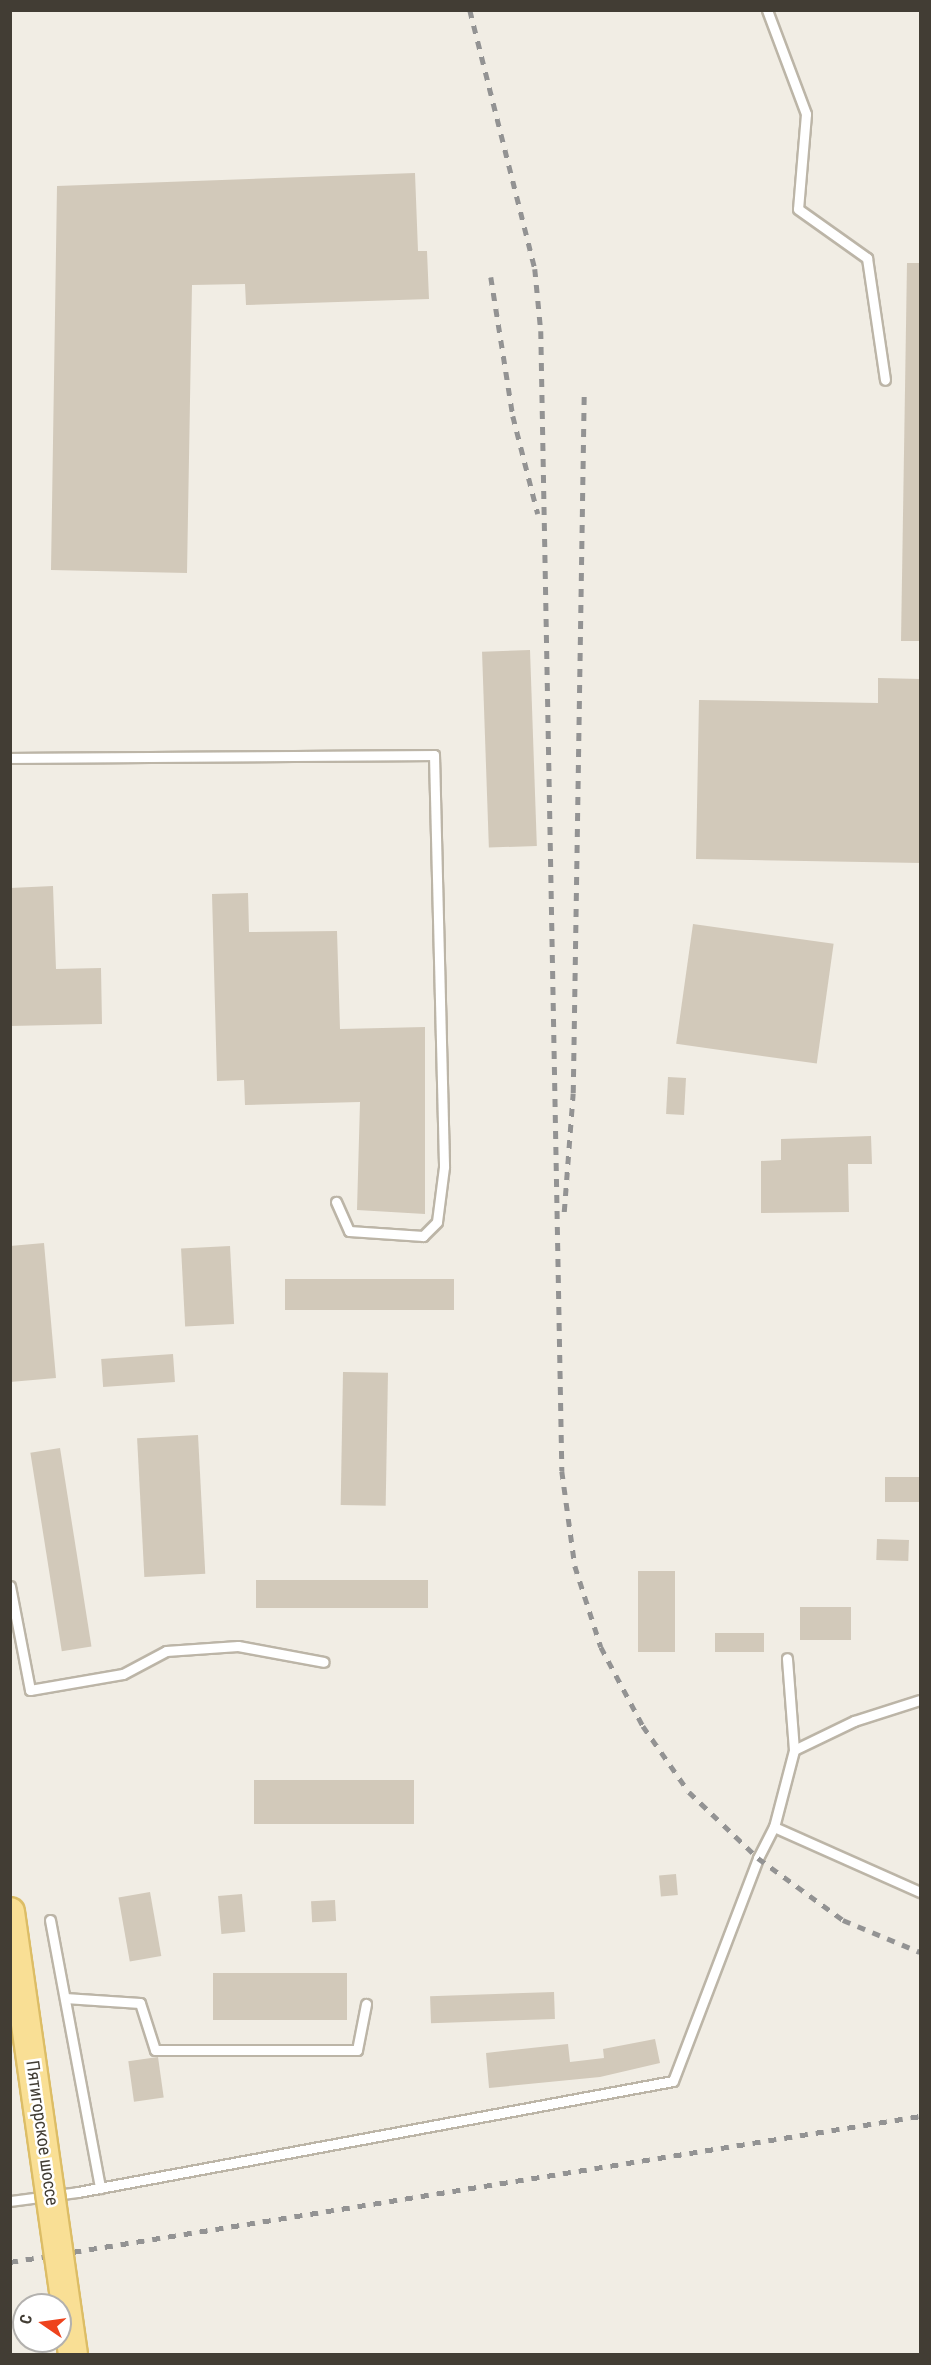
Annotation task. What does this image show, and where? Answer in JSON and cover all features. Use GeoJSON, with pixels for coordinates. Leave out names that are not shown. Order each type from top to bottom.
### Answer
{"type":"FeatureCollection","features":[{"type":"Feature","properties":{"kind":"main road","name":"Пятигорское шоссе"},"geometry":{"type":"LineString","coordinates":[[10,1912],[73,2355]]}},
{"type":"Feature","properties":{"kind":"lane"},"geometry":{"type":"LineString","coordinates":[[767,10],[806,114],[798,209],[867,258],[885,380]]}},
{"type":"Feature","properties":{"kind":"lane"},"geometry":{"type":"LineString","coordinates":[[10,758],[434,755],[444,1167],[437,1222],[423,1236],[349,1231],[336,1202]]}},
{"type":"Feature","properties":{"kind":"lane"},"geometry":{"type":"LineString","coordinates":[[10,1586],[30,1690],[123,1674],[166,1652],[238,1646],[324,1662]]}},
{"type":"Feature","properties":{"kind":"lane"},"geometry":{"type":"LineString","coordinates":[[10,2201],[100,2187],[673,2081],[758,1858],[774,1827],[794,1750],[787,1658]]}},
{"type":"Feature","properties":{"kind":"lane"},"geometry":{"type":"LineString","coordinates":[[794,1750],[854,1721],[921,1700]]}},
{"type":"Feature","properties":{"kind":"lane"},"geometry":{"type":"LineString","coordinates":[[774,1827],[921,1892]]}},
{"type":"Feature","properties":{"kind":"lane"},"geometry":{"type":"LineString","coordinates":[[50,1920],[100,2187]]}},
{"type":"Feature","properties":{"kind":"lane"},"geometry":{"type":"LineString","coordinates":[[65,1998],[140,2003],[155,2050],[357,2050],[366,2004]]}},
{"type":"Feature","properties":{"kind":"building"},"geometry":{"type":"Polygon","coordinates":[[[415,173],[418,251],[427,251],[429,299],[246,305],[245,284],[192,285],[187,573],[51,570],[57,186],[415,173]]]}},
{"type":"Feature","properties":{"kind":"building"},"geometry":{"type":"Polygon","coordinates":[[[907,263],[921,263],[921,641],[901,641],[907,263]]]}},
{"type":"Feature","properties":{"kind":"building"},"geometry":{"type":"Polygon","coordinates":[[[530,650],[537,846],[489,848],[482,652],[530,650]]]}},
{"type":"Feature","properties":{"kind":"building"},"geometry":{"type":"Polygon","coordinates":[[[878,678],[921,679],[921,863],[696,859],[699,700],[878,703],[878,678]]]}},
{"type":"Feature","properties":{"kind":"building"},"geometry":{"type":"Polygon","coordinates":[[[53,886],[56,969],[101,968],[102,1024],[10,1026],[10,888],[53,886]]]}},
{"type":"Feature","properties":{"kind":"building"},"geometry":{"type":"Polygon","coordinates":[[[248,893],[249,932],[337,931],[340,1029],[425,1027],[425,1214],[357,1210],[360,1102],[245,1105],[244,1080],[217,1081],[212,894],[248,893]]]}},
{"type":"Feature","properties":{"kind":"building"},"geometry":{"type":"Polygon","coordinates":[[[693,924],[834,944],[817,1064],[676,1044],[693,924]]]}},
{"type":"Feature","properties":{"kind":"building"},"geometry":{"type":"Polygon","coordinates":[[[668,1077],[686,1078],[684,1115],[666,1114],[668,1077]]]}},
{"type":"Feature","properties":{"kind":"building"},"geometry":{"type":"Polygon","coordinates":[[[871,1136],[872,1164],[848,1164],[849,1212],[761,1213],[761,1161],[781,1160],[781,1139],[871,1136]]]}},
{"type":"Feature","properties":{"kind":"building"},"geometry":{"type":"Polygon","coordinates":[[[44,1243],[56,1378],[10,1382],[10,1246],[44,1243]]]}},
{"type":"Feature","properties":{"kind":"building"},"geometry":{"type":"Polygon","coordinates":[[[230,1246],[234,1324],[185,1326],[181,1249],[230,1246]]]}},
{"type":"Feature","properties":{"kind":"building"},"geometry":{"type":"Polygon","coordinates":[[[285,1279],[454,1279],[454,1310],[285,1310],[285,1279]]]}},
{"type":"Feature","properties":{"kind":"building"},"geometry":{"type":"Polygon","coordinates":[[[173,1354],[175,1382],[103,1387],[101,1359],[173,1354]]]}},
{"type":"Feature","properties":{"kind":"building"},"geometry":{"type":"Polygon","coordinates":[[[343,1372],[388,1373],[386,1506],[341,1505],[343,1372]]]}},
{"type":"Feature","properties":{"kind":"building"},"geometry":{"type":"Polygon","coordinates":[[[198,1435],[205,1574],[144,1577],[137,1438],[198,1435]]]}},
{"type":"Feature","properties":{"kind":"building"},"geometry":{"type":"Polygon","coordinates":[[[60,1448],[91,1647],[62,1651],[30,1453],[60,1448]]]}},
{"type":"Feature","properties":{"kind":"building"},"geometry":{"type":"Polygon","coordinates":[[[885,1477],[920,1477],[920,1502],[885,1502],[885,1477]]]}},
{"type":"Feature","properties":{"kind":"building"},"geometry":{"type":"Polygon","coordinates":[[[877,1539],[909,1540],[908,1561],[876,1560],[877,1539]]]}},
{"type":"Feature","properties":{"kind":"building"},"geometry":{"type":"Polygon","coordinates":[[[638,1571],[675,1571],[675,1652],[638,1652],[638,1571]]]}},
{"type":"Feature","properties":{"kind":"building"},"geometry":{"type":"Polygon","coordinates":[[[256,1580],[428,1580],[428,1608],[256,1608],[256,1580]]]}},
{"type":"Feature","properties":{"kind":"building"},"geometry":{"type":"Polygon","coordinates":[[[800,1607],[851,1607],[851,1640],[800,1640],[800,1607]]]}},
{"type":"Feature","properties":{"kind":"building"},"geometry":{"type":"Polygon","coordinates":[[[715,1633],[764,1633],[764,1652],[715,1652],[715,1633]]]}},
{"type":"Feature","properties":{"kind":"building"},"geometry":{"type":"Polygon","coordinates":[[[254,1780],[414,1780],[414,1824],[254,1824],[254,1780]]]}},
{"type":"Feature","properties":{"kind":"building"},"geometry":{"type":"Polygon","coordinates":[[[676,1874],[678,1895],[661,1896],[659,1875],[676,1874]]]}},
{"type":"Feature","properties":{"kind":"building"},"geometry":{"type":"Polygon","coordinates":[[[150,1892],[161,1956],[130,1962],[118,1898],[150,1892]]]}},
{"type":"Feature","properties":{"kind":"building"},"geometry":{"type":"Polygon","coordinates":[[[242,1894],[245,1932],[221,1934],[218,1896],[242,1894]]]}},
{"type":"Feature","properties":{"kind":"building"},"geometry":{"type":"Polygon","coordinates":[[[335,1900],[336,1921],[312,1922],[311,1901],[335,1900]]]}},
{"type":"Feature","properties":{"kind":"building"},"geometry":{"type":"Polygon","coordinates":[[[213,1973],[347,1973],[347,2020],[213,2020],[213,1973]]]}},
{"type":"Feature","properties":{"kind":"building"},"geometry":{"type":"Polygon","coordinates":[[[554,1992],[555,2019],[431,2023],[430,1996],[554,1992]]]}},
{"type":"Feature","properties":{"kind":"building"},"geometry":{"type":"Polygon","coordinates":[[[655,2039],[660,2063],[600,2077],[489,2088],[486,2053],[568,2044],[570,2062],[604,2058],[603,2049],[655,2039]]]}},
{"type":"Feature","properties":{"kind":"building"},"geometry":{"type":"Polygon","coordinates":[[[158,2057],[164,2098],[134,2102],[128,2061],[158,2057]]]}},
{"type":"Feature","properties":{"kind":"railway"},"geometry":{"type":"LineString","coordinates":[[470,10],[535,269],[541,331],[562,1471],[575,1566],[601,1647],[643,1726],[689,1792],[758,1858],[843,1920],[920,1952]]}},
{"type":"Feature","properties":{"kind":"railway"},"geometry":{"type":"LineString","coordinates":[[491,277],[513,416],[538,514]]}},
{"type":"Feature","properties":{"kind":"railway"},"geometry":{"type":"LineString","coordinates":[[564,1212],[573,1093],[584,391]]}},
{"type":"Feature","properties":{"kind":"railway"},"geometry":{"type":"LineString","coordinates":[[10,2262],[920,2116]]}}]}
